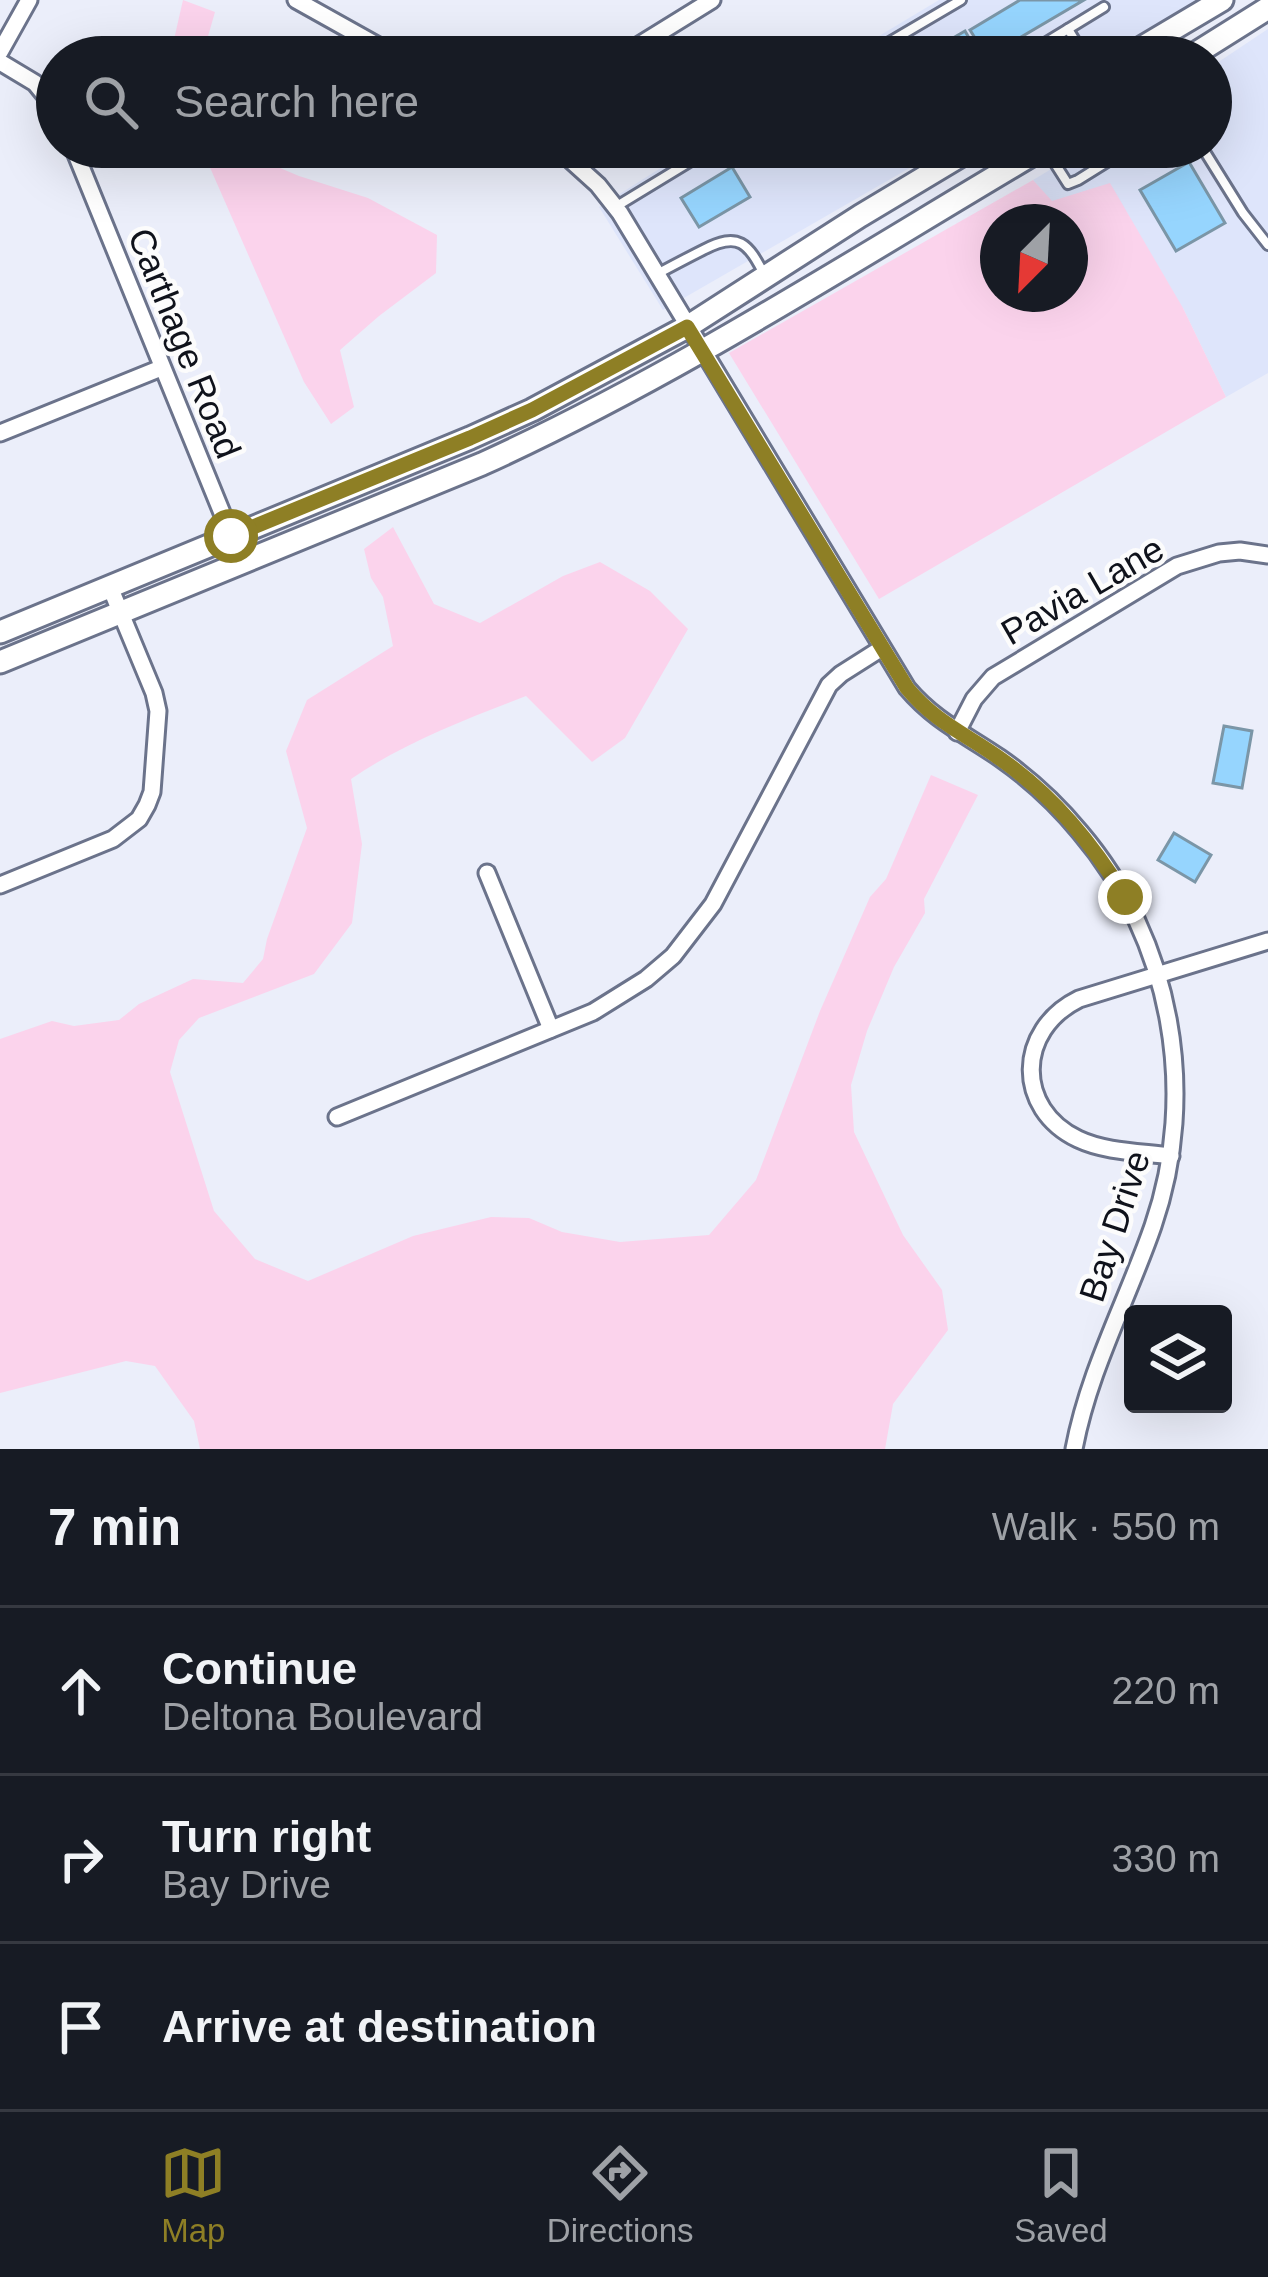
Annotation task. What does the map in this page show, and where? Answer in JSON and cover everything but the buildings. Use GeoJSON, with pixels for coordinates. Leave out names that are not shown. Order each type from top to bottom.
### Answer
{"type":"FeatureCollection","features":[{"type":"Feature","properties":{"kind":"main road"},"geometry":{"type":"LineString","coordinates":[[1160,36],[1215,2]]}},
{"type":"Feature","properties":{"kind":"main road"},"geometry":{"type":"LineString","coordinates":[[1223,36],[1268,8]]}},
{"type":"Feature","properties":{"kind":"main road"},"geometry":{"type":"LineString","coordinates":[[0,632],[532,410],[687,327],[940,168]]}},
{"type":"Feature","properties":{"kind":"main road"},"geometry":{"type":"LineString","coordinates":[[0,662],[545,435],[703,350],[1008,168]]}},
{"type":"Feature","properties":{"kind":"street"},"geometry":{"type":"LineString","coordinates":[[0,52],[29,0]]}},
{"type":"Feature","properties":{"kind":"street"},"geometry":{"type":"LineString","coordinates":[[296,0],[360,36]]}},
{"type":"Feature","properties":{"kind":"street"},"geometry":{"type":"LineString","coordinates":[[654,36],[712,0]]}},
{"type":"Feature","properties":{"kind":"street"},"geometry":{"type":"LineString","coordinates":[[0,62],[36,84]]}},
{"type":"Feature","properties":{"kind":"street","name":"Carthage Road"},"geometry":{"type":"LineString","coordinates":[[81,168],[242,562]]}},
{"type":"Feature","properties":{"kind":"street","name":"Bay Drive"},"geometry":{"type":"LineString","coordinates":[[580,168],[616,207],[907,688],[922,706],[1030,781],[1082,834],[1125,897],[1158,975],[1175,1074],[1171,1156],[1153,1228],[1095,1370],[1074,1449]]}},
{"type":"Feature","properties":{"kind":"street"},"geometry":{"type":"LineString","coordinates":[[0,434],[161,368]]}},
{"type":"Feature","properties":{"kind":"street","name":"Pavia Lane"},"geometry":{"type":"LineString","coordinates":[[957,732],[993,676],[1177,566],[1219,553],[1268,555]]}},
{"type":"Feature","properties":{"kind":"street"},"geometry":{"type":"LineString","coordinates":[[0,885],[113,839],[139,819],[147,805],[158,711],[110,587]]}},
{"type":"Feature","properties":{"kind":"street"},"geometry":{"type":"LineString","coordinates":[[337,1117],[593,1012],[646,980],[694,931],[713,904],[829,685],[882,648]]}},
{"type":"Feature","properties":{"kind":"street"},"geometry":{"type":"LineString","coordinates":[[488,874],[551,1029]]}},
{"type":"Feature","properties":{"kind":"street"},"geometry":{"type":"LineString","coordinates":[[1171,1156],[1094,1145],[1064,1131],[1041,1104],[1032,1076],[1031,1060],[1040,1031],[1062,1007],[1079,999],[1268,941]]}},
{"type":"Feature","properties":{"kind":"lane"},"geometry":{"type":"LineString","coordinates":[[900,36],[961,0]]}},
{"type":"Feature","properties":{"kind":"lane"},"geometry":{"type":"LineString","coordinates":[[1056,36],[1104,7]]}},
{"type":"Feature","properties":{"kind":"lane"},"geometry":{"type":"LineString","coordinates":[[1068,29],[1072,36]]}},
{"type":"Feature","properties":{"kind":"lane"},"geometry":{"type":"LineString","coordinates":[[616,207],[680,168]]}},
{"type":"Feature","properties":{"kind":"lane"},"geometry":{"type":"LineString","coordinates":[[1055,168],[1067,184],[1097,168]]}},
{"type":"Feature","properties":{"kind":"lane"},"geometry":{"type":"LineString","coordinates":[[1215,168],[1268,245]]}},
{"type":"Feature","properties":{"kind":"lane"},"geometry":{"type":"LineString","coordinates":[[657,274],[722,240],[749,249],[766,278]]}},
{"type":"Feature","properties":{"kind":"shaded area"},"geometry":{"type":"Polygon","coordinates":[[[183,0],[215,12],[208,36],[175,36],[183,0]]]}},
{"type":"Feature","properties":{"kind":"shaded area"},"geometry":{"type":"Polygon","coordinates":[[[939,0],[1200,0],[1138,36],[879,36],[939,0]]]}},
{"type":"Feature","properties":{"kind":"shaded area"},"geometry":{"type":"Polygon","coordinates":[[[1268,29],[1268,373],[1226,397],[1183,308],[1088,231],[1088,204],[1054,204],[1033,180],[1053,168],[1232,168],[1232,53],[1268,29]]]}},
{"type":"Feature","properties":{"kind":"shaded area"},"geometry":{"type":"Polygon","coordinates":[[[210,168],[280,168],[368,198],[437,235],[436,273],[340,350],[354,407],[331,424],[304,382],[210,168]]]}},
{"type":"Feature","properties":{"kind":"shaded area"},"geometry":{"type":"Polygon","coordinates":[[[661,168],[910,168],[663,310],[599,207],[661,168]]]}},
{"type":"Feature","properties":{"kind":"shaded area"},"geometry":{"type":"Polygon","coordinates":[[[1033,180],[1052,201],[1110,183],[1183,308],[1226,397],[879,599],[729,353],[980,210],[980,312],[1088,312],[1088,204],[991,204],[1033,180]]]}},
{"type":"Feature","properties":{"kind":"shaded area"},"geometry":{"type":"Polygon","coordinates":[[[393,527],[434,604],[480,623],[563,576],[600,562],[650,591],[688,629],[625,738],[592,762],[526,696],[414,743],[351,779],[362,844],[352,923],[314,974],[199,1018],[179,1040],[170,1072],[214,1211],[255,1259],[308,1281],[413,1236],[491,1217],[529,1218],[562,1232],[620,1242],[709,1235],[756,1180],[820,1011],[931,775],[978,795],[924,899],[925,913],[894,967],[851,1085],[854,1132],[903,1235],[942,1290],[948,1330],[893,1404],[885,1449],[200,1449],[194,1421],[155,1366],[126,1361],[0,1393],[0,1039],[52,1021],[74,1026],[119,1020],[139,1004],[193,979],[243,983],[263,959],[307,828],[286,751],[307,700],[393,646],[383,597],[371,578],[364,549],[393,527]]]}},
{"type":"Feature","properties":{"kind":"route"},"geometry":{"type":"LineString","coordinates":[[231,536],[532,410],[687,327],[907,688],[941,722],[1000,758],[1058,807],[1105,864],[1125,897]]}}]}
